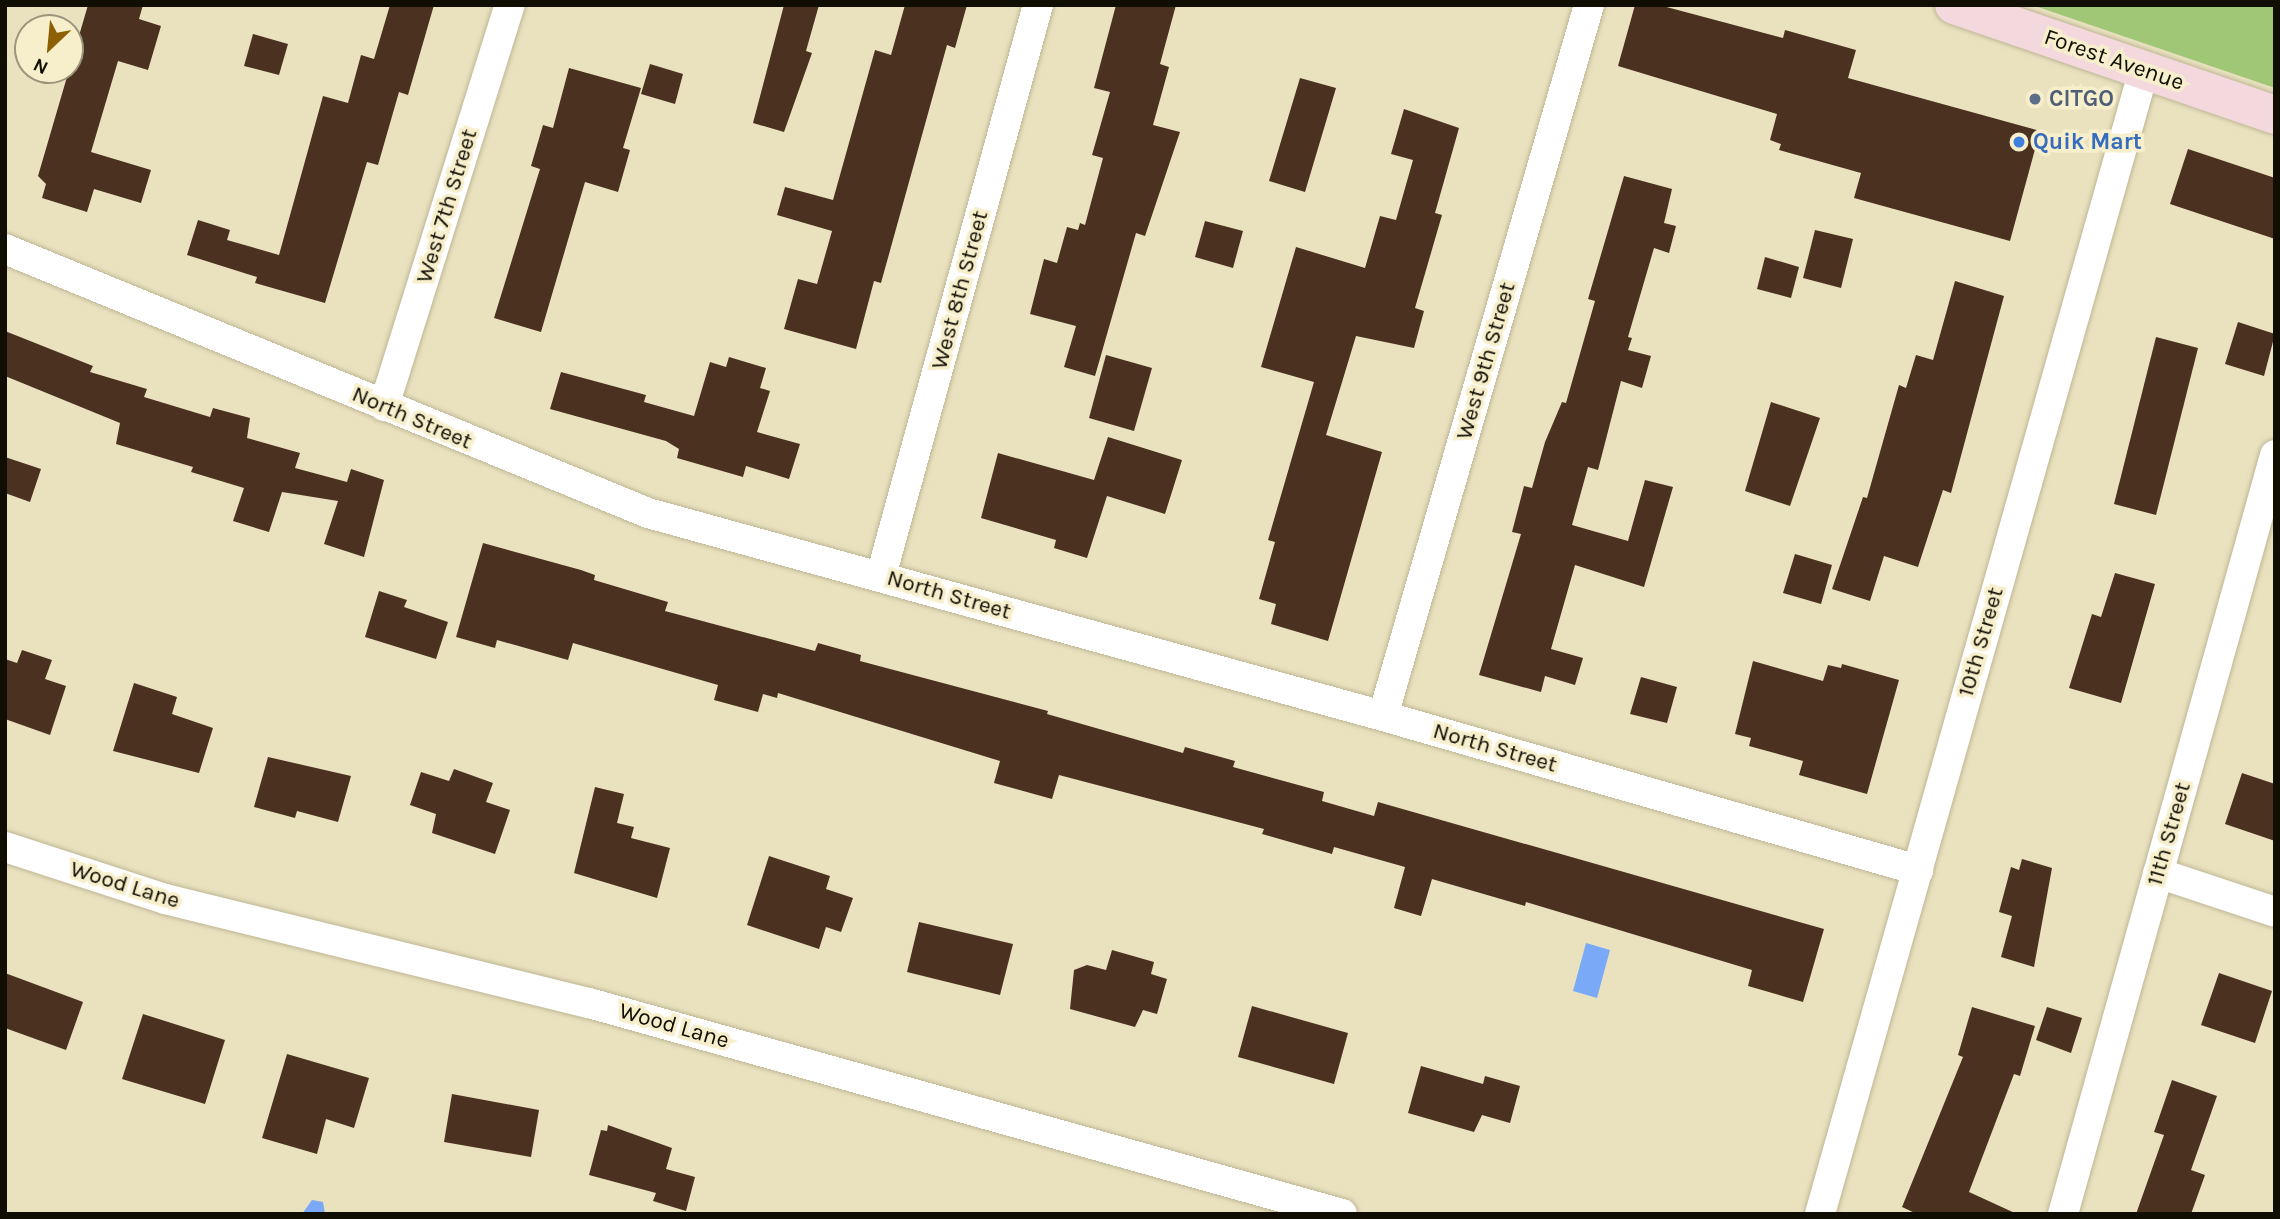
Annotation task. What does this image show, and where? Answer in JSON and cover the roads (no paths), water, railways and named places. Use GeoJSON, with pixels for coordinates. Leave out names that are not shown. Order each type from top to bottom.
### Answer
{"type":"FeatureCollection","features":[{"type":"Feature","properties":{"kind":"main road","name":"Forest Avenue"},"geometry":{"type":"LineString","coordinates":[[1954,5],[2275,115]]}},
{"type":"Feature","properties":{"kind":"street","name":"West 7th Street"},"geometry":{"type":"LineString","coordinates":[[384,406],[510,5]]}},
{"type":"Feature","properties":{"kind":"street","name":"West 8th Street"},"geometry":{"type":"LineString","coordinates":[[881,576],[1038,5]]}},
{"type":"Feature","properties":{"kind":"street","name":"West 9th Street"},"geometry":{"type":"LineString","coordinates":[[1383,716],[1589,5]]}},
{"type":"Feature","properties":{"kind":"street","name":"10th Street"},"geometry":{"type":"LineString","coordinates":[[1820,1214],[2144,70]]}},
{"type":"Feature","properties":{"kind":"street","name":"North Street"},"geometry":{"type":"LineString","coordinates":[[5,249],[609,500],[1383,716],[1918,870]]}},
{"type":"Feature","properties":{"kind":"street","name":"11th Street"},"geometry":{"type":"LineString","coordinates":[[2063,1214],[2158,873],[2267,515],[2275,455]]}},
{"type":"Feature","properties":{"kind":"street","name":"Wood Lane"},"geometry":{"type":"LineString","coordinates":[[5,846],[165,899],[589,1003],[1342,1214]]}},
{"type":"Feature","properties":{"kind":"street"},"geometry":{"type":"LineString","coordinates":[[2158,873],[2275,912]]}},
{"type":"Feature","properties":{"kind":"water"},"geometry":{"type":"Polygon","coordinates":[[[1586,943],[1610,950],[1597,998],[1573,991],[1586,943]]]}},
{"type":"Feature","properties":{"kind":"water"},"geometry":{"type":"Polygon","coordinates":[[[312,1200],[323,1202],[325,1214],[302,1214],[312,1200]]]}},
{"type":"Feature","properties":{"kind":"place","name":"CITGO"},"geometry":{"type":"Point","coordinates":[2035,99]}},
{"type":"Feature","properties":{"kind":"place","name":"Quik Mart"},"geometry":{"type":"Point","coordinates":[2019,142]}}]}
